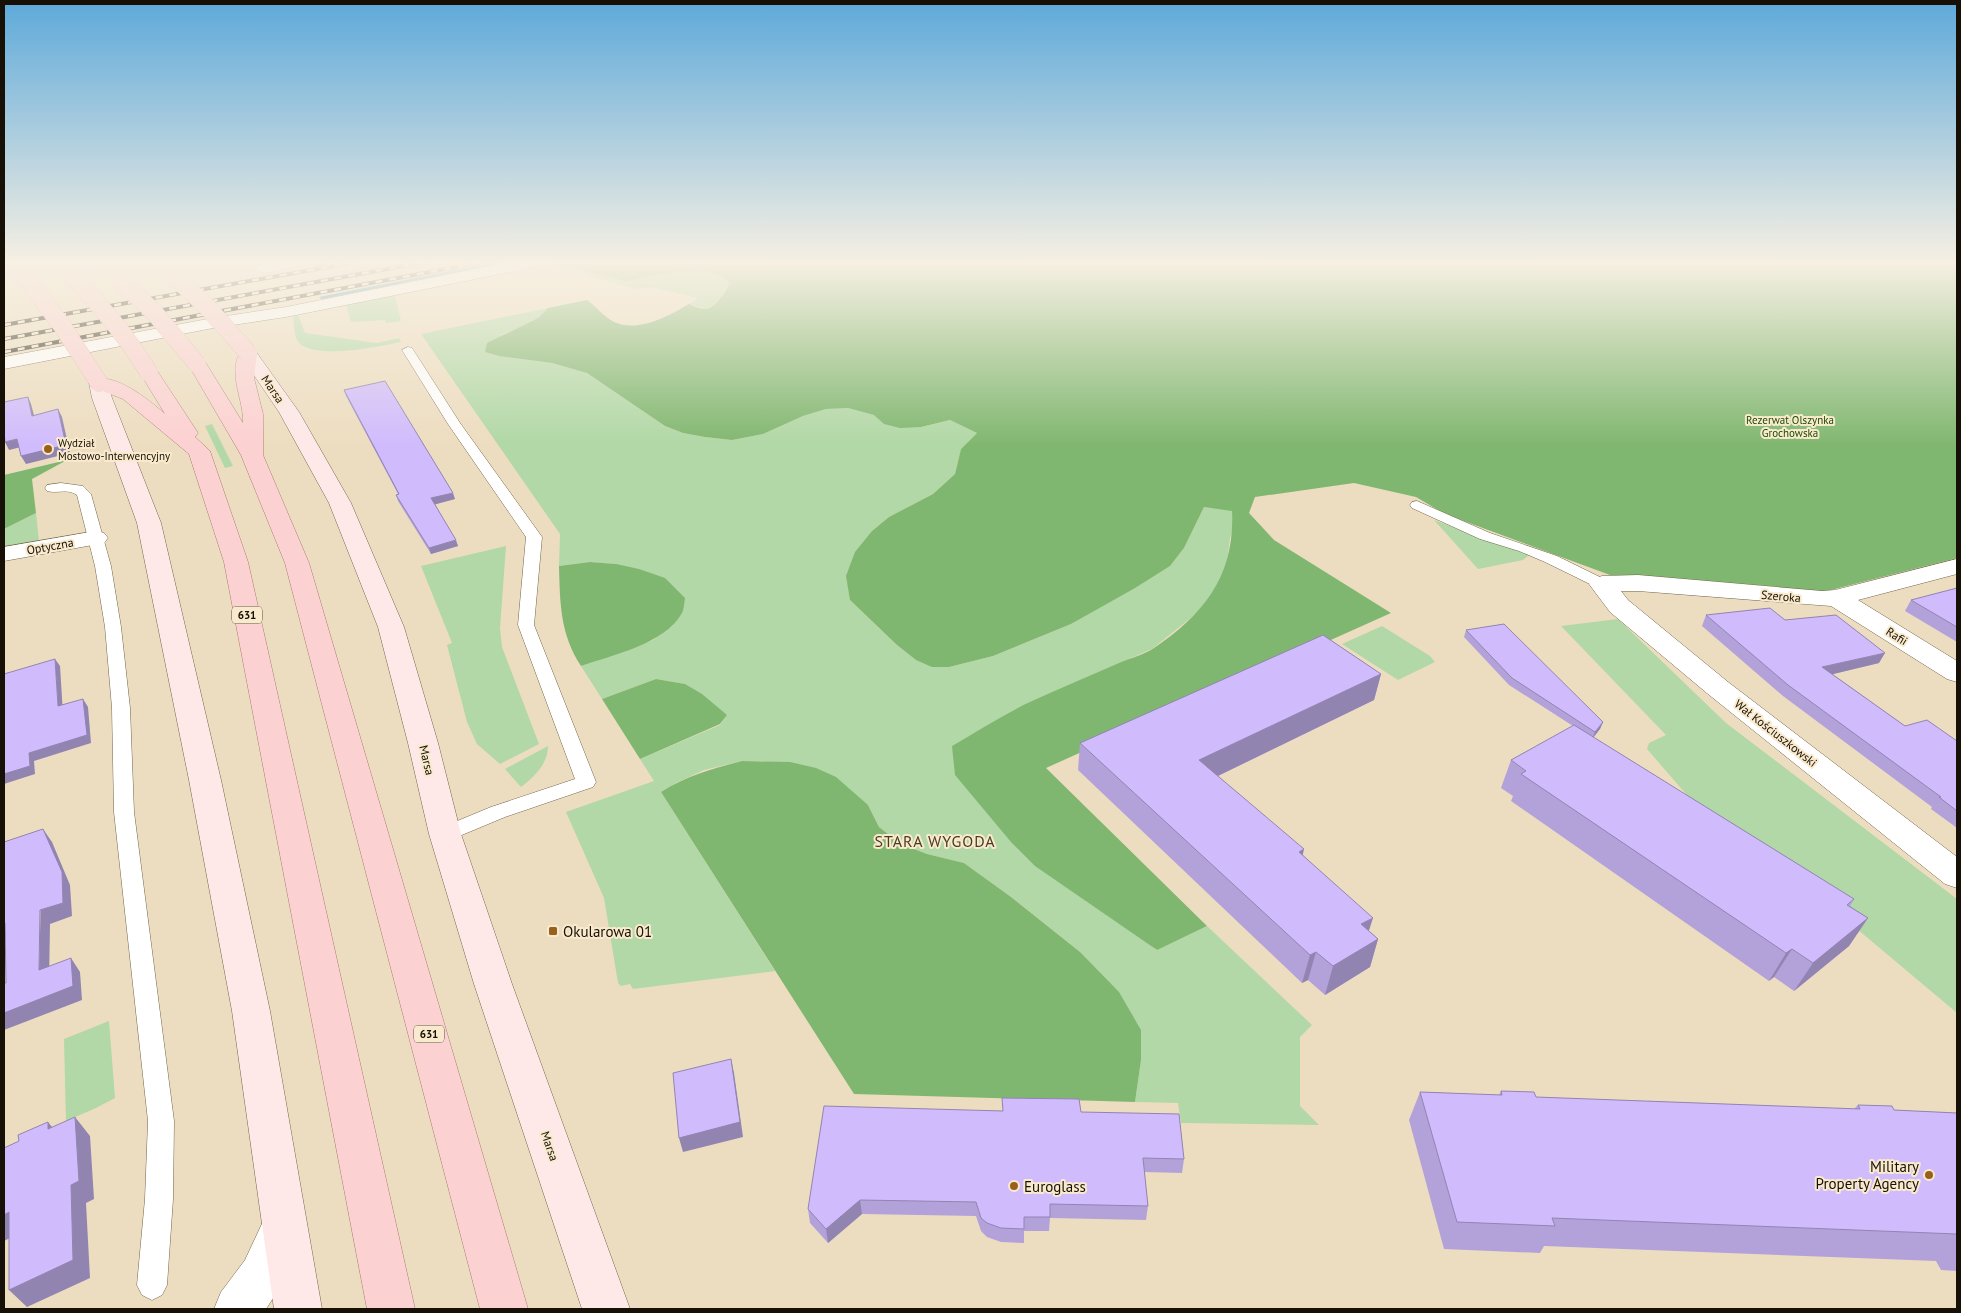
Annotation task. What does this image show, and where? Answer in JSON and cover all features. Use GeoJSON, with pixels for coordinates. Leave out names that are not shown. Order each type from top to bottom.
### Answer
{"type":"FeatureCollection","features":[{"type":"Feature","properties":{"kind":"main road"},"geometry":{"type":"LineString","coordinates":[[59,322],[99,383],[102,398],[149,522],[205,780],[251,1011],[298,1309]]}},
{"type":"Feature","properties":{"kind":"main road","name":"631"},"geometry":{"type":"LineString","coordinates":[[114,322],[199,451],[236,562],[391,1309]]}},
{"type":"Feature","properties":{"kind":"main road","name":"631"},"geometry":{"type":"LineString","coordinates":[[162,322],[197,364],[252,455],[297,563],[353,759],[504,1309]]}},
{"type":"Feature","properties":{"kind":"main road","name":"Marsa"},"geometry":{"type":"LineString","coordinates":[[221,322],[248,353],[289,412],[340,503],[391,627],[423,742],[444,834],[606,1309]]}},
{"type":"Feature","properties":{"kind":"main road"},"geometry":{"type":"LineString","coordinates":[[248,353],[244,378],[253,414],[252,455]]}},
{"type":"Feature","properties":{"kind":"main road"},"geometry":{"type":"LineString","coordinates":[[99,383],[130,395],[199,451]]}},
{"type":"Feature","properties":{"kind":"street"},"geometry":{"type":"LineString","coordinates":[[4,363],[217,322]]}},
{"type":"Feature","properties":{"kind":"street","name":"Optyczna"},"geometry":{"type":"LineString","coordinates":[[4,554],[96,538]]}},
{"type":"Feature","properties":{"kind":"street","name":"Szeroka"},"geometry":{"type":"LineString","coordinates":[[1602,584],[1638,583],[1808,598],[1836,598],[1957,566]]}},
{"type":"Feature","properties":{"kind":"street","name":"Wał Kościuszkowski"},"geometry":{"type":"LineString","coordinates":[[1602,584],[1619,606],[1718,688],[1957,875]]}},
{"type":"Feature","properties":{"kind":"street","name":"Rafii"},"geometry":{"type":"LineString","coordinates":[[1836,598],[1957,673]]}},
{"type":"Feature","properties":{"kind":"street"},"geometry":{"type":"LineString","coordinates":[[238,1309],[261,1276],[286,1224]]}},
{"type":"Feature","properties":{"kind":"lane"},"geometry":{"type":"LineString","coordinates":[[408,350],[454,424],[534,537],[526,625],[586,782],[498,812],[444,834]]}},
{"type":"Feature","properties":{"kind":"lane"},"geometry":{"type":"LineString","coordinates":[[52,488],[72,487],[81,490],[84,494],[96,538],[113,627],[121,708],[124,812],[161,1121],[159,1199],[152,1285]]}},
{"type":"Feature","properties":{"kind":"lane"},"geometry":{"type":"LineString","coordinates":[[1417,505],[1485,536],[1524,548],[1602,584]]}},
{"type":"Feature","properties":{"kind":"green space"},"geometry":{"type":"Polygon","coordinates":[[[294,322],[301,322],[305,333],[377,343],[399,338],[401,342],[346,351],[316,350],[304,347],[297,340],[294,322]]]}},
{"type":"Feature","properties":{"kind":"green space"},"geometry":{"type":"Polygon","coordinates":[[[478,322],[529,322],[502,335],[485,351],[499,356],[552,363],[587,373],[665,426],[683,433],[705,437],[732,440],[763,434],[803,416],[826,409],[848,408],[875,415],[884,424],[921,427],[950,420],[977,433],[961,449],[955,474],[933,494],[889,517],[872,531],[850,600],[897,645],[916,660],[949,667],[993,656],[1071,624],[1170,566],[1184,548],[1204,507],[1232,510],[1233,528],[1227,563],[1216,589],[1197,613],[1152,649],[1030,702],[952,746],[1156,950],[1207,926],[1312,1025],[1300,1037],[1300,1106],[1319,1125],[1181,1123],[1178,1103],[1135,1102],[1141,1060],[1080,952],[1011,897],[964,863],[927,854],[901,844],[879,827],[868,805],[763,761],[742,761],[704,770],[661,792],[775,971],[633,989],[630,984],[621,986],[618,983],[604,898],[566,812],[654,781],[640,759],[720,725],[727,715],[685,684],[656,679],[602,699],[581,666],[653,640],[673,625],[616,564],[590,562],[559,566],[560,534],[421,334],[478,322]]]}},
{"type":"Feature","properties":{"kind":"green space","name":"Rezerwat Olszynka Grochowska"},"geometry":{"type":"Polygon","coordinates":[[[529,322],[615,322],[633,326],[652,322],[1957,322],[1957,558],[1815,594],[1610,575],[1445,514],[1416,497],[1354,483],[1255,497],[1249,513],[1274,540],[1391,613],[1046,768],[1207,926],[1157,950],[1035,866],[1011,842],[955,775],[952,746],[1001,717],[1053,691],[1146,653],[1172,635],[1202,606],[1222,573],[1232,534],[1232,511],[1204,507],[1184,548],[1170,566],[1071,624],[993,656],[949,667],[932,667],[916,660],[897,645],[850,600],[846,576],[855,552],[872,531],[889,517],[933,494],[955,474],[961,449],[977,433],[950,420],[921,427],[900,428],[884,424],[874,415],[848,408],[826,409],[803,416],[763,434],[732,440],[705,437],[683,433],[665,426],[587,373],[552,363],[499,356],[485,352],[487,343],[529,322]]]}},
{"type":"Feature","properties":{"kind":"green space"},"geometry":{"type":"Polygon","coordinates":[[[212,424],[233,466],[225,468],[205,426],[212,424]]]}},
{"type":"Feature","properties":{"kind":"green space"},"geometry":{"type":"Polygon","coordinates":[[[67,460],[32,479],[36,513],[4,529],[4,475],[67,460]]]}},
{"type":"Feature","properties":{"kind":"green space"},"geometry":{"type":"Polygon","coordinates":[[[36,513],[39,541],[4,547],[4,529],[36,513]]]}},
{"type":"Feature","properties":{"kind":"green space"},"geometry":{"type":"Polygon","coordinates":[[[1434,520],[1529,555],[1523,560],[1478,569],[1434,520]]]}},
{"type":"Feature","properties":{"kind":"green space"},"geometry":{"type":"Polygon","coordinates":[[[506,546],[500,628],[502,647],[539,744],[500,764],[477,744],[467,722],[447,645],[452,643],[421,566],[506,546]]]}},
{"type":"Feature","properties":{"kind":"green space"},"geometry":{"type":"Polygon","coordinates":[[[590,562],[616,564],[639,569],[665,578],[685,598],[682,613],[674,624],[651,640],[622,653],[581,666],[569,642],[562,618],[559,566],[590,562]]]}},
{"type":"Feature","properties":{"kind":"green space"},"geometry":{"type":"Polygon","coordinates":[[[1618,619],[1726,723],[1957,899],[1957,1013],[1743,833],[1692,801],[1647,749],[1649,743],[1666,735],[1561,626],[1618,619]]]}},
{"type":"Feature","properties":{"kind":"green space"},"geometry":{"type":"Polygon","coordinates":[[[1382,626],[1430,656],[1435,662],[1398,680],[1342,644],[1382,626]]]}},
{"type":"Feature","properties":{"kind":"green space"},"geometry":{"type":"Polygon","coordinates":[[[656,679],[685,684],[702,694],[727,715],[720,724],[640,759],[602,699],[656,679]]]}},
{"type":"Feature","properties":{"kind":"green space"},"geometry":{"type":"Polygon","coordinates":[[[548,746],[546,759],[543,764],[521,787],[505,769],[548,746]]]}},
{"type":"Feature","properties":{"kind":"green space"},"geometry":{"type":"Polygon","coordinates":[[[742,761],[790,762],[816,768],[836,777],[868,805],[879,827],[901,844],[927,854],[964,863],[1011,897],[1080,952],[1119,992],[1141,1030],[1141,1060],[1135,1102],[854,1094],[661,792],[691,777],[742,761]]]}},
{"type":"Feature","properties":{"kind":"green space"},"geometry":{"type":"Polygon","coordinates":[[[109,1021],[115,1098],[66,1121],[64,1039],[109,1021]]]}},
{"type":"Feature","properties":{"kind":"building"},"geometry":{"type":"Polygon","coordinates":[[[385,381],[453,493],[431,498],[456,540],[429,548],[396,495],[399,494],[344,390],[385,381]]]}},
{"type":"Feature","properties":{"kind":"building"},"geometry":{"type":"Polygon","coordinates":[[[28,397],[32,416],[58,409],[66,445],[21,456],[17,439],[5,442],[4,402],[28,397]]]}},
{"type":"Feature","properties":{"kind":"building"},"geometry":{"type":"Polygon","coordinates":[[[1957,588],[1957,627],[1911,600],[1957,588]]]}},
{"type":"Feature","properties":{"kind":"building"},"geometry":{"type":"Polygon","coordinates":[[[1770,608],[1785,620],[1836,615],[1885,653],[1822,667],[1905,726],[1927,720],[1957,741],[1957,811],[1939,797],[1941,797],[1788,685],[1706,615],[1770,608]]]}},
{"type":"Feature","properties":{"kind":"building"},"geometry":{"type":"Polygon","coordinates":[[[1504,624],[1603,722],[1595,732],[1512,678],[1466,630],[1504,624]]]}},
{"type":"Feature","properties":{"kind":"building"},"geometry":{"type":"Polygon","coordinates":[[[1323,635],[1381,674],[1199,760],[1304,849],[1299,852],[1373,918],[1361,924],[1378,939],[1333,966],[1316,952],[1310,955],[1080,743],[1323,635]]]}},
{"type":"Feature","properties":{"kind":"building"},"geometry":{"type":"Polygon","coordinates":[[[55,659],[58,706],[83,699],[87,735],[29,753],[30,766],[4,774],[4,674],[55,659]]]}},
{"type":"Feature","properties":{"kind":"building"},"geometry":{"type":"Polygon","coordinates":[[[1574,725],[1854,899],[1847,905],[1868,918],[1813,963],[1792,949],[1786,953],[1521,774],[1526,771],[1511,760],[1574,725]]]}},
{"type":"Feature","properties":{"kind":"building"},"geometry":{"type":"Polygon","coordinates":[[[43,829],[62,872],[63,903],[40,910],[39,970],[71,958],[73,986],[4,1013],[4,983],[6,983],[4,842],[43,829]]]}},
{"type":"Feature","properties":{"kind":"building"},"geometry":{"type":"Polygon","coordinates":[[[731,1059],[740,1122],[679,1138],[673,1073],[731,1059]]]}},
{"type":"Feature","properties":{"kind":"building"},"geometry":{"type":"Polygon","coordinates":[[[1501,1091],[1534,1092],[1536,1097],[1860,1109],[1858,1105],[1892,1106],[1894,1110],[1957,1113],[1957,1234],[1552,1218],[1555,1226],[1457,1222],[1420,1092],[1502,1095],[1501,1091]]]}},
{"type":"Feature","properties":{"kind":"building"},"geometry":{"type":"Polygon","coordinates":[[[1002,1098],[1079,1099],[1081,1112],[1179,1114],[1184,1159],[1143,1158],[1148,1206],[1050,1204],[1050,1217],[1024,1217],[1024,1229],[1001,1228],[987,1223],[981,1218],[976,1202],[860,1200],[826,1229],[808,1209],[824,1106],[1003,1111],[1002,1098]]]}},
{"type":"Feature","properties":{"kind":"building"},"geometry":{"type":"Polygon","coordinates":[[[75,1117],[79,1181],[71,1185],[73,1260],[9,1290],[9,1212],[4,1215],[4,1148],[19,1141],[18,1135],[48,1122],[48,1129],[75,1117]]]}},
{"type":"Feature","properties":{"kind":"railway"},"geometry":{"type":"LineString","coordinates":[[4,325],[19,322]]}},
{"type":"Feature","properties":{"kind":"railway"},"geometry":{"type":"LineString","coordinates":[[4,339],[96,322]]}},
{"type":"Feature","properties":{"kind":"railway"},"geometry":{"type":"LineString","coordinates":[[4,352],[162,322]]}},
{"type":"Feature","properties":{"kind":"place","name":"Wydział Mostowo-Interwencyjny"},"geometry":{"type":"Point","coordinates":[48,449]}},
{"type":"Feature","properties":{"kind":"place","name":"Okularowa 01"},"geometry":{"type":"Point","coordinates":[553,931]}},
{"type":"Feature","properties":{"kind":"place","name":"Military Property Agency"},"geometry":{"type":"Point","coordinates":[1929,1175]}},
{"type":"Feature","properties":{"kind":"place","name":"Euroglass"},"geometry":{"type":"Point","coordinates":[1014,1186]}},
{"type":"Feature","properties":{"kind":"district","name":"STARA WYGODA"},"geometry":{"type":"Point","coordinates":[935,841]}}]}
